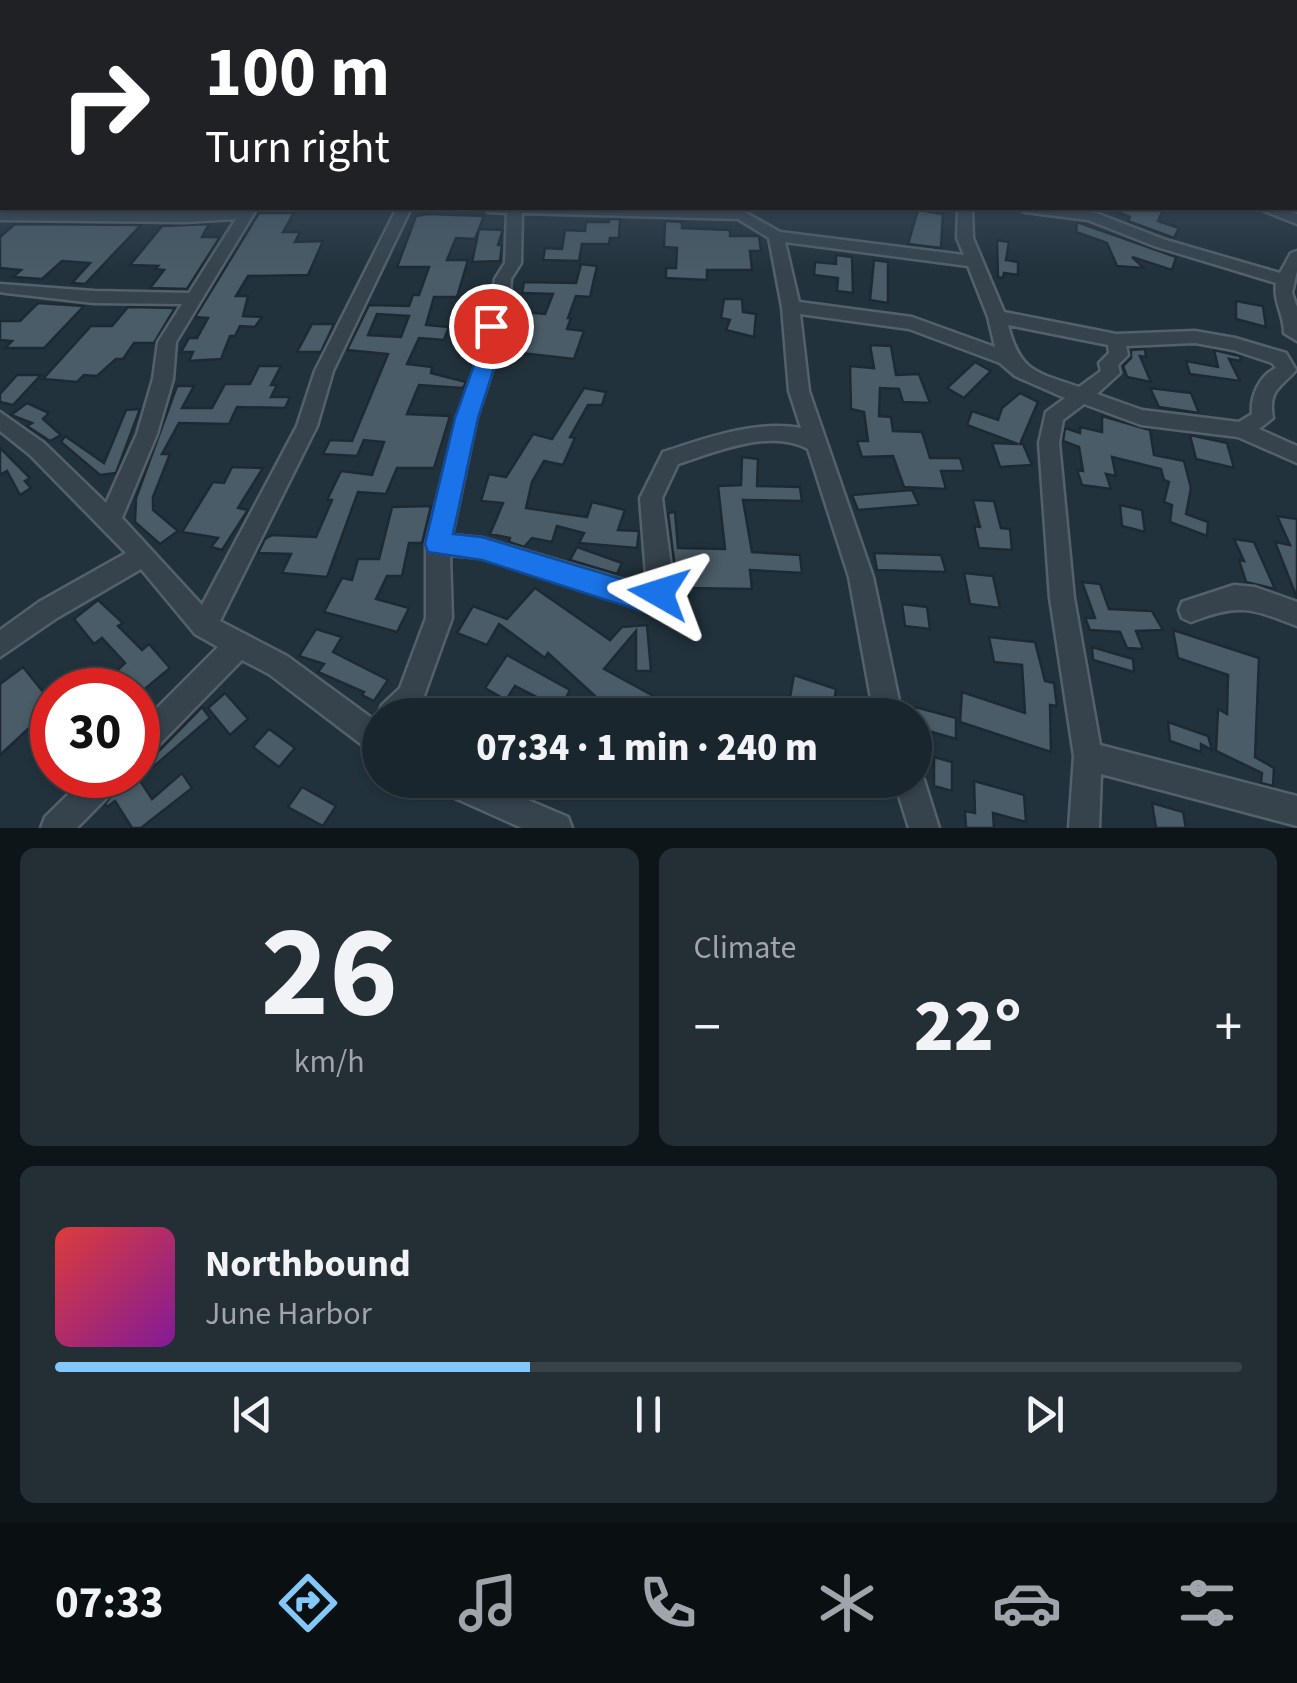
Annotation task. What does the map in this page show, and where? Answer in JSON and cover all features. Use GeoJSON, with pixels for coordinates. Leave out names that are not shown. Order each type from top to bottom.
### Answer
{"type":"FeatureCollection","features":[{"type":"Feature","properties":{"kind":"street"},"geometry":{"type":"LineString","coordinates":[[204,626],[306,426],[324,371],[403,210]]}},
{"type":"Feature","properties":{"kind":"street"},"geometry":{"type":"LineString","coordinates":[[409,698],[439,618],[438,544],[466,418],[493,340],[491,326],[500,306],[503,279],[512,263],[515,210]]}},
{"type":"Feature","properties":{"kind":"street"},"geometry":{"type":"LineString","coordinates":[[590,210],[740,212],[776,236],[977,262]]}},
{"type":"Feature","properties":{"kind":"street"},"geometry":{"type":"LineString","coordinates":[[965,210],[965,238],[997,317],[1007,358]]}},
{"type":"Feature","properties":{"kind":"street"},"geometry":{"type":"LineString","coordinates":[[1042,210],[1091,216],[1160,243],[1282,280]]}},
{"type":"Feature","properties":{"kind":"street"},"geometry":{"type":"LineString","coordinates":[[1270,210],[1297,219]]}},
{"type":"Feature","properties":{"kind":"street"},"geometry":{"type":"LineString","coordinates":[[0,215],[185,217],[246,211]]}},
{"type":"Feature","properties":{"kind":"street"},"geometry":{"type":"LineString","coordinates":[[109,522],[147,434],[164,378],[167,342],[246,211]]}},
{"type":"Feature","properties":{"kind":"street"},"geometry":{"type":"LineString","coordinates":[[776,236],[790,307],[799,391],[861,577],[885,698]]}},
{"type":"Feature","properties":{"kind":"street"},"geometry":{"type":"LineString","coordinates":[[1282,280],[1297,256]]}},
{"type":"Feature","properties":{"kind":"street"},"geometry":{"type":"LineString","coordinates":[[1267,354],[1295,334],[1282,280]]}},
{"type":"Feature","properties":{"kind":"street"},"geometry":{"type":"LineString","coordinates":[[6,288],[94,297],[193,299]]}},
{"type":"Feature","properties":{"kind":"street"},"geometry":{"type":"LineString","coordinates":[[790,307],[912,323],[1007,358],[1045,384],[1141,418],[1241,430],[1297,455]]}},
{"type":"Feature","properties":{"kind":"street"},"geometry":{"type":"LineString","coordinates":[[997,317],[1116,340],[1195,337],[1267,354],[1284,363],[1287,370],[1272,378],[1261,404],[1264,418],[1241,430]]}},
{"type":"Feature","properties":{"kind":"street"},"geometry":{"type":"LineString","coordinates":[[1084,828],[1088,756],[1062,598],[1048,443],[1053,417],[1111,373],[1108,362],[1119,355],[1116,340]]}},
{"type":"Feature","properties":{"kind":"street"},"geometry":{"type":"LineString","coordinates":[[5,430],[144,555],[204,626],[240,643],[362,717]]}},
{"type":"Feature","properties":{"kind":"street"},"geometry":{"type":"LineString","coordinates":[[438,544],[482,548],[649,599],[659,593],[661,582],[653,542],[651,498],[670,458],[782,431],[806,435],[817,444]]}},
{"type":"Feature","properties":{"kind":"street"},"geometry":{"type":"LineString","coordinates":[[0,645],[48,610],[144,555]]}},
{"type":"Feature","properties":{"kind":"street"},"geometry":{"type":"LineString","coordinates":[[1190,610],[1226,594],[1297,614]]}},
{"type":"Feature","properties":{"kind":"street"},"geometry":{"type":"LineString","coordinates":[[160,724],[240,643]]}},
{"type":"Feature","properties":{"kind":"street"},"geometry":{"type":"LineString","coordinates":[[1088,756],[1297,812]]}},
{"type":"Feature","properties":{"kind":"street"},"geometry":{"type":"LineString","coordinates":[[56,828],[86,798]]}},
{"type":"Feature","properties":{"kind":"street"},"geometry":{"type":"LineString","coordinates":[[489,798],[557,828]]}},
{"type":"Feature","properties":{"kind":"street"},"geometry":{"type":"LineString","coordinates":[[914,798],[924,828]]}},
{"type":"Feature","properties":{"kind":"building"},"geometry":{"type":"Polygon","coordinates":[[[918,210],[943,214],[941,248],[908,244],[918,210]]]}},
{"type":"Feature","properties":{"kind":"building"},"geometry":{"type":"Polygon","coordinates":[[[1112,210],[1163,210],[1158,221],[1179,228],[1174,238],[1128,221],[1130,217],[1112,210]]]}},
{"type":"Feature","properties":{"kind":"building"},"geometry":{"type":"Polygon","coordinates":[[[259,213],[294,213],[283,232],[300,232],[295,242],[323,241],[308,275],[248,276],[236,296],[248,296],[243,316],[262,317],[255,327],[240,326],[235,336],[230,336],[221,359],[189,361],[193,352],[181,352],[189,338],[197,338],[208,318],[195,317],[259,213]]]}},
{"type":"Feature","properties":{"kind":"building"},"geometry":{"type":"Polygon","coordinates":[[[416,216],[484,216],[475,239],[456,238],[447,260],[468,260],[457,297],[434,297],[426,325],[449,327],[444,340],[419,338],[407,364],[432,367],[431,373],[466,382],[463,388],[419,385],[407,414],[450,416],[434,468],[397,468],[386,494],[358,492],[327,577],[282,573],[291,554],[258,553],[265,539],[272,535],[316,537],[341,471],[372,475],[384,442],[364,440],[357,456],[323,454],[330,440],[352,441],[388,354],[347,350],[369,305],[409,306],[413,295],[419,295],[429,267],[397,267],[416,216]],[[377,314],[368,335],[401,337],[409,316],[377,314]]]}},
{"type":"Feature","properties":{"kind":"building"},"geometry":{"type":"Polygon","coordinates":[[[620,219],[619,238],[610,238],[609,244],[582,244],[579,261],[543,260],[545,248],[562,249],[565,230],[585,231],[586,222],[620,219]]]}},
{"type":"Feature","properties":{"kind":"building"},"geometry":{"type":"Polygon","coordinates":[[[665,221],[682,222],[682,228],[730,230],[730,236],[759,236],[761,251],[750,251],[752,270],[707,270],[707,280],[666,278],[666,268],[676,268],[677,248],[664,247],[665,221]]]}},
{"type":"Feature","properties":{"kind":"building"},"geometry":{"type":"Polygon","coordinates":[[[1077,222],[1176,257],[1172,270],[1132,257],[1144,268],[1117,266],[1107,243],[1076,232],[1077,222]]]}},
{"type":"Feature","properties":{"kind":"building"},"geometry":{"type":"Polygon","coordinates":[[[15,224],[141,225],[85,284],[72,283],[90,263],[62,261],[42,279],[13,277],[21,270],[0,268],[0,237],[15,224]]]}},
{"type":"Feature","properties":{"kind":"building"},"geometry":{"type":"Polygon","coordinates":[[[209,224],[202,237],[220,237],[187,289],[150,288],[164,270],[155,269],[158,266],[130,265],[162,226],[209,224]]]}},
{"type":"Feature","properties":{"kind":"building"},"geometry":{"type":"Polygon","coordinates":[[[479,229],[503,230],[498,245],[502,245],[500,261],[472,262],[479,229]]]}},
{"type":"Feature","properties":{"kind":"building"},"geometry":{"type":"Polygon","coordinates":[[[997,240],[1009,242],[1006,260],[1018,262],[1018,275],[1004,273],[1003,278],[998,277],[997,240]]]}},
{"type":"Feature","properties":{"kind":"building"},"geometry":{"type":"Polygon","coordinates":[[[836,255],[852,257],[853,293],[837,291],[838,278],[814,275],[815,262],[836,264],[836,255]]]}},
{"type":"Feature","properties":{"kind":"building"},"geometry":{"type":"Polygon","coordinates":[[[874,260],[888,262],[888,303],[870,300],[874,260]]]}},
{"type":"Feature","properties":{"kind":"building"},"geometry":{"type":"Polygon","coordinates":[[[581,264],[597,266],[590,297],[576,296],[568,318],[567,329],[584,331],[574,359],[504,351],[515,325],[505,324],[511,311],[545,314],[553,294],[522,293],[524,282],[576,283],[581,264]]]}},
{"type":"Feature","properties":{"kind":"building"},"geometry":{"type":"Polygon","coordinates":[[[724,299],[742,299],[743,312],[756,314],[754,337],[726,330],[730,320],[721,318],[724,299]]]}},
{"type":"Feature","properties":{"kind":"building"},"geometry":{"type":"Polygon","coordinates":[[[1236,301],[1263,306],[1266,327],[1236,319],[1236,301]]]}},
{"type":"Feature","properties":{"kind":"building"},"geometry":{"type":"Polygon","coordinates":[[[38,303],[84,306],[44,348],[5,348],[12,341],[0,340],[0,321],[20,321],[38,303]]]}},
{"type":"Feature","properties":{"kind":"building"},"geometry":{"type":"Polygon","coordinates":[[[128,307],[175,308],[154,343],[134,343],[123,359],[116,359],[97,376],[84,375],[77,382],[43,379],[91,326],[112,326],[128,307]]]}},
{"type":"Feature","properties":{"kind":"building"},"geometry":{"type":"Polygon","coordinates":[[[312,324],[334,324],[321,352],[297,352],[312,324]]]}},
{"type":"Feature","properties":{"kind":"building"},"geometry":{"type":"Polygon","coordinates":[[[870,345],[891,346],[896,375],[919,374],[930,403],[903,402],[899,389],[880,388],[879,416],[891,417],[893,431],[922,432],[930,458],[960,458],[964,471],[941,471],[946,489],[904,487],[893,456],[862,457],[857,441],[868,441],[864,412],[851,409],[850,366],[874,368],[870,345]]]}},
{"type":"Feature","properties":{"kind":"building"},"geometry":{"type":"Polygon","coordinates":[[[1145,349],[1146,357],[1140,356],[1151,382],[1127,377],[1123,366],[1131,358],[1131,350],[1145,349]]]}},
{"type":"Feature","properties":{"kind":"building"},"geometry":{"type":"Polygon","coordinates":[[[1214,350],[1240,356],[1241,361],[1229,359],[1240,381],[1190,374],[1186,361],[1218,367],[1214,350]]]}},
{"type":"Feature","properties":{"kind":"building"},"geometry":{"type":"Polygon","coordinates":[[[975,362],[991,371],[964,398],[947,388],[975,362]]]}},
{"type":"Feature","properties":{"kind":"building"},"geometry":{"type":"Polygon","coordinates":[[[259,366],[281,366],[271,385],[277,385],[271,397],[290,397],[285,408],[237,407],[229,424],[179,423],[162,454],[170,454],[153,497],[153,510],[178,531],[160,544],[135,522],[136,498],[177,386],[194,386],[182,408],[212,408],[225,384],[250,384],[259,366]]]}},
{"type":"Feature","properties":{"kind":"building"},"geometry":{"type":"Polygon","coordinates":[[[17,375],[41,375],[13,405],[0,402],[0,394],[17,375]]]}},
{"type":"Feature","properties":{"kind":"building"},"geometry":{"type":"Polygon","coordinates":[[[584,388],[606,392],[602,405],[588,405],[570,437],[575,438],[563,465],[544,461],[532,482],[526,508],[587,517],[592,502],[625,510],[618,530],[639,531],[637,548],[579,543],[584,533],[557,526],[552,542],[532,538],[524,547],[509,542],[510,538],[490,534],[503,503],[481,501],[489,474],[506,477],[533,434],[552,439],[584,388]]]}},
{"type":"Feature","properties":{"kind":"building"},"geometry":{"type":"Polygon","coordinates":[[[1150,388],[1191,393],[1199,413],[1159,407],[1150,388]]]}},
{"type":"Feature","properties":{"kind":"building"},"geometry":{"type":"Polygon","coordinates":[[[1020,393],[1038,402],[1020,444],[1032,465],[1000,467],[992,443],[1018,444],[967,425],[972,411],[998,420],[1002,408],[1020,393]]]}},
{"type":"Feature","properties":{"kind":"building"},"geometry":{"type":"Polygon","coordinates":[[[27,403],[49,413],[43,419],[61,435],[50,441],[27,426],[32,423],[11,415],[27,403]]]}},
{"type":"Feature","properties":{"kind":"building"},"geometry":{"type":"Polygon","coordinates":[[[140,409],[116,473],[100,475],[61,442],[65,436],[104,463],[126,410],[140,409]]]}},
{"type":"Feature","properties":{"kind":"building"},"geometry":{"type":"Polygon","coordinates":[[[1102,416],[1150,430],[1154,455],[1184,461],[1191,488],[1186,514],[1208,522],[1207,536],[1170,522],[1172,505],[1164,502],[1169,482],[1164,480],[1161,469],[1112,457],[1116,476],[1106,474],[1111,489],[1082,485],[1077,470],[1083,471],[1079,447],[1063,441],[1065,428],[1080,433],[1080,427],[1102,432],[1102,416]]]}},
{"type":"Feature","properties":{"kind":"building"},"geometry":{"type":"Polygon","coordinates":[[[1190,435],[1227,443],[1234,468],[1196,459],[1190,435]]]}},
{"type":"Feature","properties":{"kind":"building"},"geometry":{"type":"Polygon","coordinates":[[[0,448],[30,478],[25,481],[31,488],[20,495],[7,471],[0,475],[0,448]]]}},
{"type":"Feature","properties":{"kind":"building"},"geometry":{"type":"Polygon","coordinates":[[[742,457],[758,459],[757,486],[800,487],[802,501],[743,500],[752,552],[800,555],[802,573],[750,570],[752,589],[687,588],[687,576],[676,577],[668,513],[675,512],[678,548],[725,549],[718,486],[741,485],[742,457]]]}},
{"type":"Feature","properties":{"kind":"building"},"geometry":{"type":"Polygon","coordinates":[[[232,467],[263,468],[238,508],[248,510],[222,550],[211,547],[218,538],[182,532],[213,482],[224,483],[232,467]]]}},
{"type":"Feature","properties":{"kind":"building"},"geometry":{"type":"Polygon","coordinates":[[[912,490],[919,505],[858,510],[852,495],[912,490]]]}},
{"type":"Feature","properties":{"kind":"building"},"geometry":{"type":"Polygon","coordinates":[[[973,500],[994,501],[1001,528],[1010,529],[1012,550],[979,548],[974,526],[980,527],[973,500]]]}},
{"type":"Feature","properties":{"kind":"building"},"geometry":{"type":"Polygon","coordinates":[[[1120,505],[1142,510],[1145,532],[1122,526],[1120,505]]]}},
{"type":"Feature","properties":{"kind":"building"},"geometry":{"type":"Polygon","coordinates":[[[431,506],[422,543],[409,543],[402,576],[387,576],[376,599],[409,608],[397,632],[324,612],[342,578],[352,580],[358,559],[379,559],[392,507],[431,506]]]}},
{"type":"Feature","properties":{"kind":"building"},"geometry":{"type":"Polygon","coordinates":[[[1277,516],[1297,519],[1297,598],[1275,542],[1290,545],[1277,516]]]}},
{"type":"Feature","properties":{"kind":"building"},"geometry":{"type":"Polygon","coordinates":[[[1234,539],[1254,542],[1275,589],[1246,582],[1239,560],[1244,561],[1234,539]]]}},
{"type":"Feature","properties":{"kind":"building"},"geometry":{"type":"Polygon","coordinates":[[[577,547],[622,563],[617,574],[570,560],[577,547]]]}},
{"type":"Feature","properties":{"kind":"building"},"geometry":{"type":"Polygon","coordinates":[[[874,553],[941,555],[946,572],[877,570],[874,553]]]}},
{"type":"Feature","properties":{"kind":"building"},"geometry":{"type":"Polygon","coordinates":[[[964,573],[993,576],[1000,608],[970,604],[964,573]]]}},
{"type":"Feature","properties":{"kind":"building"},"geometry":{"type":"Polygon","coordinates":[[[1082,582],[1100,584],[1109,609],[1152,611],[1163,630],[1136,631],[1143,649],[1127,648],[1120,632],[1090,630],[1085,618],[1095,618],[1082,582]]]}},
{"type":"Feature","properties":{"kind":"building"},"geometry":{"type":"Polygon","coordinates":[[[535,588],[610,640],[622,627],[647,625],[651,671],[636,671],[636,631],[604,669],[657,698],[597,698],[548,653],[545,658],[499,624],[487,645],[457,633],[473,606],[507,619],[535,588]]]}},
{"type":"Feature","properties":{"kind":"building"},"geometry":{"type":"Polygon","coordinates":[[[98,600],[123,623],[118,626],[142,650],[149,644],[170,668],[160,676],[160,668],[120,668],[125,663],[102,638],[94,644],[74,619],[98,600]]]}},
{"type":"Feature","properties":{"kind":"building"},"geometry":{"type":"Polygon","coordinates":[[[902,604],[927,607],[930,629],[905,626],[902,604]]]}},
{"type":"Feature","properties":{"kind":"building"},"geometry":{"type":"Polygon","coordinates":[[[316,629],[342,637],[333,652],[388,680],[376,698],[368,698],[362,695],[364,692],[318,672],[324,664],[299,656],[316,629]]]}},
{"type":"Feature","properties":{"kind":"building"},"geometry":{"type":"Polygon","coordinates":[[[1173,630],[1259,658],[1255,757],[1274,768],[1273,786],[1261,783],[1262,773],[1216,751],[1218,709],[1227,714],[1228,675],[1178,658],[1173,630]]]}},
{"type":"Feature","properties":{"kind":"building"},"geometry":{"type":"Polygon","coordinates":[[[989,637],[1035,642],[1045,681],[1054,683],[1057,706],[1050,705],[1051,752],[960,722],[962,692],[1025,713],[1022,665],[994,662],[989,637]]]}},
{"type":"Feature","properties":{"kind":"building"},"geometry":{"type":"Polygon","coordinates":[[[1092,647],[1133,659],[1134,672],[1093,660],[1092,647]]]}},
{"type":"Feature","properties":{"kind":"building"},"geometry":{"type":"Polygon","coordinates":[[[507,655],[570,690],[566,698],[538,698],[515,686],[507,698],[502,698],[485,688],[507,655]]]}},
{"type":"Feature","properties":{"kind":"building"},"geometry":{"type":"Polygon","coordinates":[[[23,667],[30,676],[30,732],[28,729],[0,755],[0,684],[23,667]]]}},
{"type":"Feature","properties":{"kind":"building"},"geometry":{"type":"Polygon","coordinates":[[[794,675],[836,689],[835,698],[790,697],[794,675]]]}},
{"type":"Feature","properties":{"kind":"building"},"geometry":{"type":"Polygon","coordinates":[[[225,693],[248,719],[230,735],[208,708],[225,693]]]}},
{"type":"Feature","properties":{"kind":"building"},"geometry":{"type":"Polygon","coordinates":[[[202,707],[210,718],[160,761],[160,750],[202,707]]]}},
{"type":"Feature","properties":{"kind":"building"},"geometry":{"type":"Polygon","coordinates":[[[932,712],[956,718],[956,739],[932,732],[932,712]]]}},
{"type":"Feature","properties":{"kind":"building"},"geometry":{"type":"Polygon","coordinates":[[[1168,722],[1208,736],[1212,750],[1201,744],[1201,752],[1170,741],[1168,722]]]}},
{"type":"Feature","properties":{"kind":"building"},"geometry":{"type":"Polygon","coordinates":[[[269,729],[295,748],[279,767],[253,747],[269,729]]]}},
{"type":"Feature","properties":{"kind":"building"},"geometry":{"type":"Polygon","coordinates":[[[934,757],[952,762],[952,791],[934,786],[934,757]]]}},
{"type":"Feature","properties":{"kind":"building"},"geometry":{"type":"Polygon","coordinates":[[[182,773],[192,788],[141,828],[132,828],[115,801],[107,807],[110,798],[160,798],[160,792],[182,773]]]}},
{"type":"Feature","properties":{"kind":"building"},"geometry":{"type":"Polygon","coordinates":[[[974,781],[1024,795],[1026,822],[993,813],[994,828],[966,828],[965,811],[975,813],[974,781]]]}},
{"type":"Feature","properties":{"kind":"building"},"geometry":{"type":"Polygon","coordinates":[[[302,787],[336,806],[323,826],[288,807],[302,787]]]}},
{"type":"Feature","properties":{"kind":"building"},"geometry":{"type":"Polygon","coordinates":[[[1152,803],[1183,812],[1186,828],[1156,828],[1152,803]]]}},
{"type":"Feature","properties":{"kind":"route"},"geometry":{"type":"LineString","coordinates":[[491,326],[493,340],[466,418],[438,544],[482,548],[641,598],[649,599],[659,593]]}}]}
